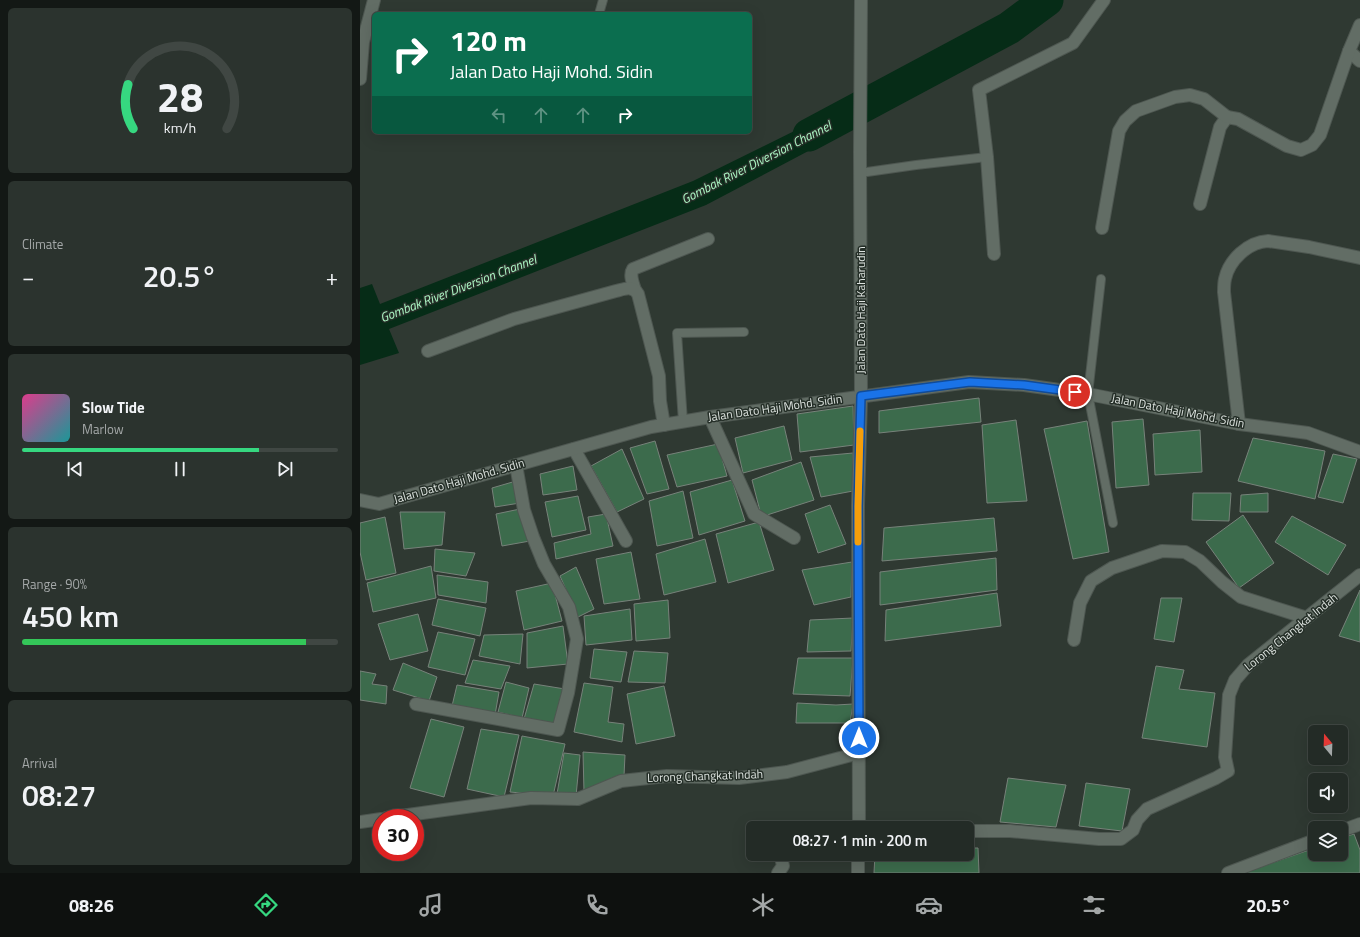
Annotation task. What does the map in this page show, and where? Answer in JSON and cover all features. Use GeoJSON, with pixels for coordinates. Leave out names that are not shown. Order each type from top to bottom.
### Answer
{"type":"FeatureCollection","features":[{"type":"Feature","properties":{"kind":"street"},"geometry":{"type":"LineString","coordinates":[[360,79],[363,42],[374,0]]}},
{"type":"Feature","properties":{"kind":"street","name":"Jalan Dato Haji Kaharudin"},"geometry":{"type":"LineString","coordinates":[[858,821],[858,506],[861,396],[861,0]]}},
{"type":"Feature","properties":{"kind":"street"},"geometry":{"type":"LineString","coordinates":[[994,254],[987,157],[979,90],[1074,43],[1104,0]]}},
{"type":"Feature","properties":{"kind":"street"},"geometry":{"type":"LineString","coordinates":[[1102,228],[1119,131],[1124,121],[1136,110],[1175,97],[1190,95],[1204,98],[1227,118],[1238,119],[1287,146],[1301,150],[1312,145],[1320,135],[1349,51],[1360,25]]}},
{"type":"Feature","properties":{"kind":"street"},"geometry":{"type":"LineString","coordinates":[[1349,51],[1360,60]]}},
{"type":"Feature","properties":{"kind":"street"},"geometry":{"type":"LineString","coordinates":[[1200,204],[1220,127],[1227,118]]}},
{"type":"Feature","properties":{"kind":"street"},"geometry":{"type":"LineString","coordinates":[[664,425],[660,401],[659,376],[631,272],[633,269],[708,239]]}},
{"type":"Feature","properties":{"kind":"street"},"geometry":{"type":"LineString","coordinates":[[1239,424],[1224,292],[1225,279],[1234,259],[1250,246],[1261,241],[1309,248],[1360,258]]}},
{"type":"Feature","properties":{"kind":"street"},"geometry":{"type":"LineString","coordinates":[[428,351],[514,319],[616,291],[632,288],[635,290]]}},
{"type":"Feature","properties":{"kind":"street","name":"Jalan Dato Haji Mohd. Sidin"},"geometry":{"type":"LineString","coordinates":[[360,500],[379,504],[651,427],[710,417],[970,382],[1024,385],[1088,394],[1239,424],[1308,433],[1360,452]]}},
{"type":"Feature","properties":{"kind":"street"},"geometry":{"type":"LineString","coordinates":[[710,417],[754,514],[794,538]]}},
{"type":"Feature","properties":{"kind":"street"},"geometry":{"type":"LineString","coordinates":[[574,448],[626,541]]}},
{"type":"Feature","properties":{"kind":"street"},"geometry":{"type":"LineString","coordinates":[[416,704],[558,730],[568,693],[577,639],[569,607],[544,564],[533,537],[524,510],[516,465]]}},
{"type":"Feature","properties":{"kind":"street"},"geometry":{"type":"LineString","coordinates":[[1074,640],[1080,603],[1091,581],[1112,568],[1162,551],[1185,552],[1200,561],[1222,582],[1241,597],[1307,618]]}},
{"type":"Feature","properties":{"kind":"street","name":"Lorong Changkat Indah"},"geometry":{"type":"LineString","coordinates":[[974,831],[1010,831],[1099,839],[1121,839],[1133,830],[1137,820],[1147,809],[1216,778],[1228,771],[1225,757],[1229,695],[1235,680],[1248,665],[1360,575]]}},
{"type":"Feature","properties":{"kind":"street","name":"Lorong Changkat Indah"},"geometry":{"type":"LineString","coordinates":[[424,813],[531,798],[578,799],[621,781],[668,776],[739,778],[787,772],[859,753]]}},
{"type":"Feature","properties":{"kind":"street"},"geometry":{"type":"LineString","coordinates":[[360,822],[372,820]]}},
{"type":"Feature","properties":{"kind":"street"},"geometry":{"type":"LineString","coordinates":[[1348,828],[1360,824]]}},
{"type":"Feature","properties":{"kind":"street"},"geometry":{"type":"LineString","coordinates":[[1228,873],[1308,843]]}},
{"type":"Feature","properties":{"kind":"street"},"geometry":{"type":"LineString","coordinates":[[778,873],[783,866],[782,861]]}},
{"type":"Feature","properties":{"kind":"street"},"geometry":{"type":"LineString","coordinates":[[858,861],[858,873]]}},
{"type":"Feature","properties":{"kind":"lane"},"geometry":{"type":"LineString","coordinates":[[600,12],[603,0]]}},
{"type":"Feature","properties":{"kind":"lane"},"geometry":{"type":"LineString","coordinates":[[860,173],[987,157]]}},
{"type":"Feature","properties":{"kind":"lane"},"geometry":{"type":"LineString","coordinates":[[1101,279],[1088,394],[1113,523]]}},
{"type":"Feature","properties":{"kind":"lane"},"geometry":{"type":"LineString","coordinates":[[683,422],[677,333],[744,332]]}},
{"type":"Feature","properties":{"kind":"water"},"geometry":{"type":"Polygon","coordinates":[[[1032,0],[1060,0],[1041,19],[1018,32],[1008,19],[1032,0]]]}},
{"type":"Feature","properties":{"kind":"water"},"geometry":{"type":"Polygon","coordinates":[[[847,105],[850,129],[706,205],[389,329],[399,353],[360,365],[360,288],[372,284],[380,304],[693,181],[847,105]]]}},
{"type":"Feature","properties":{"kind":"building"},"geometry":{"type":"Polygon","coordinates":[[[979,398],[981,422],[879,433],[879,411],[979,398]]]}},
{"type":"Feature","properties":{"kind":"building"},"geometry":{"type":"Polygon","coordinates":[[[853,406],[854,445],[800,452],[797,414],[853,406]]]}},
{"type":"Feature","properties":{"kind":"building"},"geometry":{"type":"Polygon","coordinates":[[[1143,419],[1149,485],[1116,488],[1112,422],[1143,419]]]}},
{"type":"Feature","properties":{"kind":"building"},"geometry":{"type":"Polygon","coordinates":[[[1016,420],[1027,501],[987,503],[982,425],[1016,420]]]}},
{"type":"Feature","properties":{"kind":"building"},"geometry":{"type":"Polygon","coordinates":[[[1087,421],[1109,552],[1073,559],[1044,429],[1087,421]]]}},
{"type":"Feature","properties":{"kind":"building"},"geometry":{"type":"Polygon","coordinates":[[[784,426],[792,460],[743,473],[735,438],[784,426]]]}},
{"type":"Feature","properties":{"kind":"building"},"geometry":{"type":"Polygon","coordinates":[[[1200,430],[1202,472],[1155,475],[1153,434],[1200,430]]]}},
{"type":"Feature","properties":{"kind":"building"},"geometry":{"type":"Polygon","coordinates":[[[1253,438],[1325,451],[1315,499],[1238,481],[1253,438]]]}},
{"type":"Feature","properties":{"kind":"building"},"geometry":{"type":"Polygon","coordinates":[[[655,441],[669,489],[647,494],[630,448],[655,441]]]}},
{"type":"Feature","properties":{"kind":"building"},"geometry":{"type":"Polygon","coordinates":[[[718,444],[727,476],[677,487],[667,455],[718,444]]]}},
{"type":"Feature","properties":{"kind":"building"},"geometry":{"type":"Polygon","coordinates":[[[622,449],[644,499],[617,512],[591,466],[622,449]]]}},
{"type":"Feature","properties":{"kind":"building"},"geometry":{"type":"Polygon","coordinates":[[[853,453],[853,491],[821,497],[810,457],[853,453]]]}},
{"type":"Feature","properties":{"kind":"building"},"geometry":{"type":"Polygon","coordinates":[[[1333,454],[1357,459],[1343,503],[1318,497],[1333,454]]]}},
{"type":"Feature","properties":{"kind":"building"},"geometry":{"type":"Polygon","coordinates":[[[801,462],[814,500],[767,515],[760,511],[752,480],[801,462]]]}},
{"type":"Feature","properties":{"kind":"building"},"geometry":{"type":"Polygon","coordinates":[[[573,466],[577,490],[543,495],[540,474],[573,466]]]}},
{"type":"Feature","properties":{"kind":"building"},"geometry":{"type":"Polygon","coordinates":[[[732,480],[745,521],[699,535],[690,492],[732,480]]]}},
{"type":"Feature","properties":{"kind":"building"},"geometry":{"type":"Polygon","coordinates":[[[516,481],[520,503],[495,507],[492,488],[516,481]]]}},
{"type":"Feature","properties":{"kind":"building"},"geometry":{"type":"Polygon","coordinates":[[[683,491],[693,538],[657,546],[649,501],[683,491]]]}},
{"type":"Feature","properties":{"kind":"building"},"geometry":{"type":"Polygon","coordinates":[[[1193,493],[1231,493],[1229,521],[1192,520],[1193,493]]]}},
{"type":"Feature","properties":{"kind":"building"},"geometry":{"type":"Polygon","coordinates":[[[1268,493],[1268,512],[1240,512],[1241,495],[1268,493]]]}},
{"type":"Feature","properties":{"kind":"building"},"geometry":{"type":"Polygon","coordinates":[[[578,496],[586,530],[552,537],[545,502],[578,496]]]}},
{"type":"Feature","properties":{"kind":"building"},"geometry":{"type":"Polygon","coordinates":[[[830,505],[846,544],[818,553],[805,514],[830,505]]]}},
{"type":"Feature","properties":{"kind":"building"},"geometry":{"type":"Polygon","coordinates":[[[520,509],[530,541],[502,546],[496,514],[520,509]]]}},
{"type":"Feature","properties":{"kind":"building"},"geometry":{"type":"Polygon","coordinates":[[[400,512],[445,512],[442,545],[404,549],[400,512]]]}},
{"type":"Feature","properties":{"kind":"building"},"geometry":{"type":"Polygon","coordinates":[[[606,514],[613,546],[556,559],[554,543],[591,534],[588,517],[606,514]]]}},
{"type":"Feature","properties":{"kind":"building"},"geometry":{"type":"Polygon","coordinates":[[[1243,515],[1274,563],[1239,588],[1206,542],[1243,515]]]}},
{"type":"Feature","properties":{"kind":"building"},"geometry":{"type":"Polygon","coordinates":[[[1292,516],[1346,545],[1328,575],[1275,542],[1292,516]]]}},
{"type":"Feature","properties":{"kind":"building"},"geometry":{"type":"Polygon","coordinates":[[[385,517],[396,573],[366,580],[360,552],[360,523],[385,517]]]}},
{"type":"Feature","properties":{"kind":"building"},"geometry":{"type":"Polygon","coordinates":[[[994,518],[997,551],[882,561],[884,528],[994,518]]]}},
{"type":"Feature","properties":{"kind":"building"},"geometry":{"type":"Polygon","coordinates":[[[759,522],[774,570],[728,583],[716,534],[759,522]]]}},
{"type":"Feature","properties":{"kind":"building"},"geometry":{"type":"Polygon","coordinates":[[[705,539],[716,582],[664,595],[656,554],[705,539]]]}},
{"type":"Feature","properties":{"kind":"building"},"geometry":{"type":"Polygon","coordinates":[[[435,549],[475,553],[466,576],[434,571],[435,549]]]}},
{"type":"Feature","properties":{"kind":"building"},"geometry":{"type":"Polygon","coordinates":[[[631,552],[640,599],[604,604],[596,559],[631,552]]]}},
{"type":"Feature","properties":{"kind":"building"},"geometry":{"type":"Polygon","coordinates":[[[996,558],[997,590],[880,605],[880,572],[996,558]]]}},
{"type":"Feature","properties":{"kind":"building"},"geometry":{"type":"Polygon","coordinates":[[[852,562],[851,597],[814,605],[802,570],[852,562]]]}},
{"type":"Feature","properties":{"kind":"building"},"geometry":{"type":"Polygon","coordinates":[[[431,566],[436,598],[373,612],[367,583],[431,566]]]}},
{"type":"Feature","properties":{"kind":"building"},"geometry":{"type":"Polygon","coordinates":[[[576,567],[594,609],[578,617],[560,576],[576,567]]]}},
{"type":"Feature","properties":{"kind":"building"},"geometry":{"type":"Polygon","coordinates":[[[437,575],[488,582],[486,603],[438,595],[437,575]]]}},
{"type":"Feature","properties":{"kind":"building"},"geometry":{"type":"Polygon","coordinates":[[[552,583],[562,621],[524,630],[516,591],[552,583]]]}},
{"type":"Feature","properties":{"kind":"building"},"geometry":{"type":"Polygon","coordinates":[[[1360,590],[1360,642],[1339,636],[1360,590]]]}},
{"type":"Feature","properties":{"kind":"building"},"geometry":{"type":"Polygon","coordinates":[[[997,593],[1001,626],[885,641],[886,610],[997,593]]]}},
{"type":"Feature","properties":{"kind":"building"},"geometry":{"type":"Polygon","coordinates":[[[1161,598],[1182,598],[1174,642],[1154,639],[1161,598]]]}},
{"type":"Feature","properties":{"kind":"building"},"geometry":{"type":"Polygon","coordinates":[[[438,599],[486,608],[480,636],[432,625],[438,599]]]}},
{"type":"Feature","properties":{"kind":"building"},"geometry":{"type":"Polygon","coordinates":[[[668,600],[670,638],[636,641],[634,604],[668,600]]]}},
{"type":"Feature","properties":{"kind":"building"},"geometry":{"type":"Polygon","coordinates":[[[630,609],[632,640],[586,645],[584,616],[630,609]]]}},
{"type":"Feature","properties":{"kind":"building"},"geometry":{"type":"Polygon","coordinates":[[[418,614],[428,651],[390,660],[378,624],[418,614]]]}},
{"type":"Feature","properties":{"kind":"building"},"geometry":{"type":"Polygon","coordinates":[[[853,618],[851,651],[807,652],[810,620],[853,618]]]}},
{"type":"Feature","properties":{"kind":"building"},"geometry":{"type":"Polygon","coordinates":[[[563,626],[568,664],[527,668],[527,633],[563,626]]]}},
{"type":"Feature","properties":{"kind":"building"},"geometry":{"type":"Polygon","coordinates":[[[438,632],[475,639],[465,675],[428,667],[438,632]]]}},
{"type":"Feature","properties":{"kind":"building"},"geometry":{"type":"Polygon","coordinates":[[[523,634],[520,664],[479,656],[484,635],[523,634]]]}},
{"type":"Feature","properties":{"kind":"building"},"geometry":{"type":"Polygon","coordinates":[[[594,649],[627,652],[621,682],[590,678],[594,649]]]}},
{"type":"Feature","properties":{"kind":"building"},"geometry":{"type":"Polygon","coordinates":[[[634,651],[668,653],[665,683],[628,682],[634,651]]]}},
{"type":"Feature","properties":{"kind":"building"},"geometry":{"type":"Polygon","coordinates":[[[798,658],[853,658],[850,696],[793,694],[798,658]]]}},
{"type":"Feature","properties":{"kind":"building"},"geometry":{"type":"Polygon","coordinates":[[[473,660],[510,666],[501,689],[465,683],[473,660]]]}},
{"type":"Feature","properties":{"kind":"building"},"geometry":{"type":"Polygon","coordinates":[[[403,663],[437,677],[429,701],[393,690],[403,663]]]}},
{"type":"Feature","properties":{"kind":"building"},"geometry":{"type":"Polygon","coordinates":[[[1156,666],[1184,670],[1179,689],[1215,693],[1207,747],[1142,738],[1156,666]]]}},
{"type":"Feature","properties":{"kind":"building"},"geometry":{"type":"Polygon","coordinates":[[[360,671],[376,674],[372,684],[387,686],[386,704],[360,700],[360,671]]]}},
{"type":"Feature","properties":{"kind":"building"},"geometry":{"type":"Polygon","coordinates":[[[506,682],[529,688],[522,718],[498,712],[506,682]]]}},
{"type":"Feature","properties":{"kind":"building"},"geometry":{"type":"Polygon","coordinates":[[[584,683],[613,687],[608,722],[624,724],[622,742],[574,732],[584,683]]]}},
{"type":"Feature","properties":{"kind":"building"},"geometry":{"type":"Polygon","coordinates":[[[534,684],[565,689],[555,727],[524,719],[534,684]]]}},
{"type":"Feature","properties":{"kind":"building"},"geometry":{"type":"Polygon","coordinates":[[[457,685],[499,692],[495,715],[452,706],[457,685]]]}},
{"type":"Feature","properties":{"kind":"building"},"geometry":{"type":"Polygon","coordinates":[[[664,686],[675,736],[636,744],[627,694],[664,686]]]}},
{"type":"Feature","properties":{"kind":"building"},"geometry":{"type":"Polygon","coordinates":[[[797,703],[836,705],[853,704],[850,723],[796,723],[797,703]]]}},
{"type":"Feature","properties":{"kind":"building"},"geometry":{"type":"Polygon","coordinates":[[[431,719],[464,727],[444,797],[410,788],[431,719]]]}},
{"type":"Feature","properties":{"kind":"building"},"geometry":{"type":"Polygon","coordinates":[[[481,729],[519,735],[504,797],[467,789],[481,729]]]}},
{"type":"Feature","properties":{"kind":"building"},"geometry":{"type":"Polygon","coordinates":[[[522,736],[565,744],[553,796],[510,792],[522,736]]]}},
{"type":"Feature","properties":{"kind":"building"},"geometry":{"type":"Polygon","coordinates":[[[583,752],[625,755],[624,776],[584,792],[583,752]]]}},
{"type":"Feature","properties":{"kind":"building"},"geometry":{"type":"Polygon","coordinates":[[[564,753],[580,755],[576,796],[557,794],[564,753]]]}},
{"type":"Feature","properties":{"kind":"building"},"geometry":{"type":"Polygon","coordinates":[[[1008,778],[1066,785],[1056,827],[1000,822],[1008,778]]]}},
{"type":"Feature","properties":{"kind":"building"},"geometry":{"type":"Polygon","coordinates":[[[1086,783],[1130,789],[1122,831],[1079,826],[1086,783]]]}},
{"type":"Feature","properties":{"kind":"building"},"geometry":{"type":"Polygon","coordinates":[[[1354,834],[1360,850],[1360,873],[1242,873],[1308,850],[1308,861],[1348,861],[1348,836],[1354,834]]]}},
{"type":"Feature","properties":{"kind":"building"},"geometry":{"type":"Polygon","coordinates":[[[974,848],[978,848],[979,873],[874,873],[875,861],[974,861],[974,848]]]}},
{"type":"Feature","properties":{"kind":"waterway","name":"Gombak River Diversion Channel"},"geometry":{"type":"LineString","coordinates":[[809,135],[1009,28],[1047,0]]}},
{"type":"Feature","properties":{"kind":"slow traffic"},"geometry":{"type":"LineString","coordinates":[[858,542],[860,431]]}},
{"type":"Feature","properties":{"kind":"route"},"geometry":{"type":"LineString","coordinates":[[859,738],[858,506],[861,396],[970,382],[1024,385],[1075,392]]}}]}
